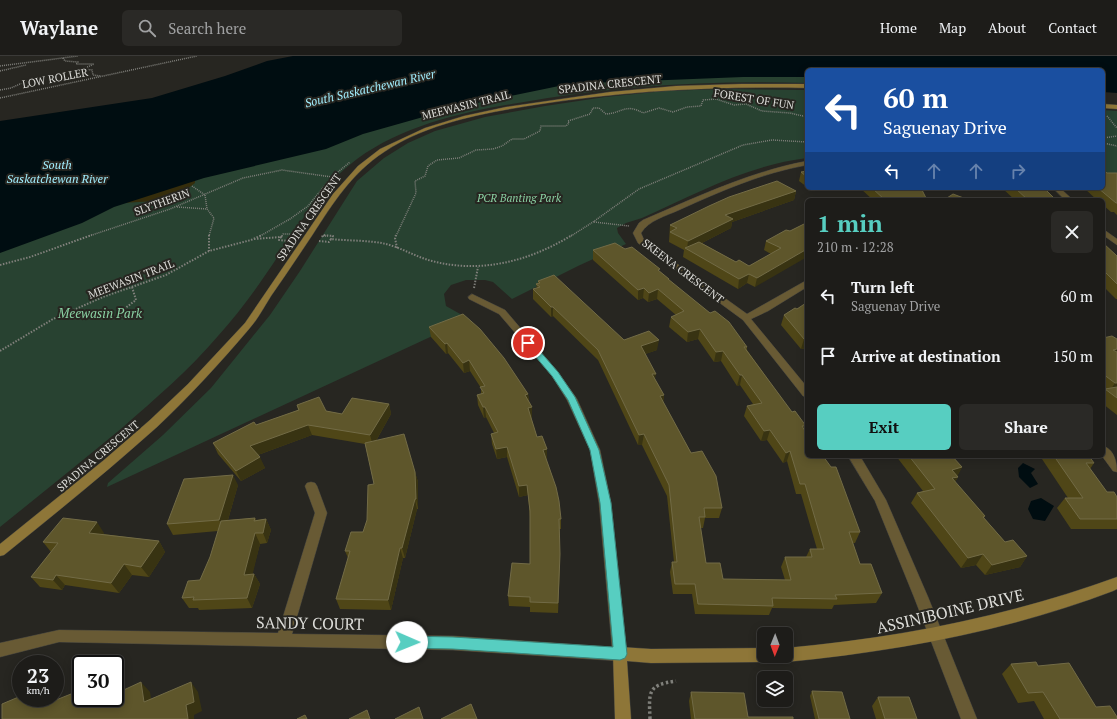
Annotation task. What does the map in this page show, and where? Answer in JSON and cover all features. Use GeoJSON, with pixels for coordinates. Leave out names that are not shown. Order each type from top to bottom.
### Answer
{"type":"FeatureCollection","features":[{"type":"Feature","properties":{"kind":"street","name":"SPADINA CRESCENT"},"geometry":{"type":"LineString","coordinates":[[0,551],[108,463],[154,423],[192,386],[248,325],[335,195],[349,177],[367,160],[391,145],[420,131],[456,120],[526,105],[592,95],[656,89],[730,86],[805,86]]}},
{"type":"Feature","properties":{"kind":"street"},"geometry":{"type":"LineString","coordinates":[[1105,106],[1117,107]]}},
{"type":"Feature","properties":{"kind":"street","name":"SKEENA CRESCENT"},"geometry":{"type":"LineString","coordinates":[[805,164],[778,169],[742,180],[646,222],[637,233],[641,241],[746,318],[805,392]]}},
{"type":"Feature","properties":{"kind":"street"},"geometry":{"type":"LineString","coordinates":[[1058,190],[1067,198]]}},
{"type":"Feature","properties":{"kind":"street"},"geometry":{"type":"LineString","coordinates":[[1105,233],[1117,243]]}},
{"type":"Feature","properties":{"kind":"street"},"geometry":{"type":"LineString","coordinates":[[746,318],[758,313],[805,284]]}},
{"type":"Feature","properties":{"kind":"street"},"geometry":{"type":"LineString","coordinates":[[472,296],[502,312],[555,374],[572,399],[594,450],[605,503],[620,654],[623,719]]}},
{"type":"Feature","properties":{"kind":"street"},"geometry":{"type":"LineString","coordinates":[[1105,453],[1117,468]]}},
{"type":"Feature","properties":{"kind":"street"},"geometry":{"type":"LineString","coordinates":[[855,458],[880,500],[936,634],[969,719]]}},
{"type":"Feature","properties":{"kind":"street"},"geometry":{"type":"LineString","coordinates":[[283,639],[321,513],[311,486]]}},
{"type":"Feature","properties":{"kind":"street","name":"ASSINIBOINE DRIVE"},"geometry":{"type":"LineString","coordinates":[[793,654],[880,645],[936,634],[1011,617],[1117,583]]}},
{"type":"Feature","properties":{"kind":"street","name":"SANDY COURT"},"geometry":{"type":"LineString","coordinates":[[0,650],[59,636],[453,643],[620,654]]}},
{"type":"Feature","properties":{"kind":"street"},"geometry":{"type":"LineString","coordinates":[[620,654],[651,656],[757,655]]}},
{"type":"Feature","properties":{"kind":"path"},"geometry":{"type":"LineString","coordinates":[[0,66],[78,56]]}},
{"type":"Feature","properties":{"kind":"path"},"geometry":{"type":"LineString","coordinates":[[83,69],[92,70],[92,73],[97,76],[113,75],[197,56]]}},
{"type":"Feature","properties":{"kind":"path"},"geometry":{"type":"LineString","coordinates":[[0,90],[11,88],[29,80],[83,69],[94,64],[76,64],[78,62],[65,61],[63,58]]}},
{"type":"Feature","properties":{"kind":"path"},"geometry":{"type":"LineString","coordinates":[[0,71],[38,62]]}},
{"type":"Feature","properties":{"kind":"path","name":"LOW ROLLER"},"geometry":{"type":"LineString","coordinates":[[0,98],[113,75]]}},
{"type":"Feature","properties":{"kind":"path","name":"FOREST OF FUN"},"geometry":{"type":"LineString","coordinates":[[397,248],[395,238],[406,210],[416,193],[415,182],[425,176],[428,166],[437,160],[459,158],[476,150],[493,149],[502,146],[512,139],[524,139],[540,131],[542,126],[566,126],[569,123],[568,121],[590,114],[593,108],[599,108],[606,114],[610,114],[626,107],[636,108],[643,113],[659,108],[673,112],[701,106],[703,100],[716,99],[734,105],[746,104],[762,111],[790,113],[805,117]]}},
{"type":"Feature","properties":{"kind":"path"},"geometry":{"type":"LineString","coordinates":[[1105,113],[1117,128]]}},
{"type":"Feature","properties":{"kind":"path"},"geometry":{"type":"LineString","coordinates":[[1105,138],[1117,136]]}},
{"type":"Feature","properties":{"kind":"path"},"geometry":{"type":"LineString","coordinates":[[321,238],[319,241],[329,242],[331,239],[373,242],[397,248],[432,261],[478,267],[509,262],[552,247],[593,222],[639,189],[703,164],[743,145],[772,140],[805,142]]}},
{"type":"Feature","properties":{"kind":"path"},"geometry":{"type":"LineString","coordinates":[[1105,143],[1117,146]]}},
{"type":"Feature","properties":{"kind":"path","name":"MEEWASIN TRAIL"},"geometry":{"type":"LineString","coordinates":[[0,351],[53,319],[172,272],[209,251],[251,240],[290,219],[308,206],[332,177],[352,159]]}},
{"type":"Feature","properties":{"kind":"path","name":"SLYTHERIN"},"geometry":{"type":"LineString","coordinates":[[0,265],[175,207],[237,180],[282,170],[332,177]]}},
{"type":"Feature","properties":{"kind":"path"},"geometry":{"type":"LineString","coordinates":[[192,186],[205,195],[207,209],[214,218],[209,234],[209,251]]}},
{"type":"Feature","properties":{"kind":"path"},"geometry":{"type":"LineString","coordinates":[[175,207],[207,209]]}},
{"type":"Feature","properties":{"kind":"path"},"geometry":{"type":"LineString","coordinates":[[593,222],[626,226]]}},
{"type":"Feature","properties":{"kind":"path"},"geometry":{"type":"LineString","coordinates":[[268,231],[270,235],[276,237]]}},
{"type":"Feature","properties":{"kind":"path"},"geometry":{"type":"LineString","coordinates":[[251,240],[281,237],[283,234],[293,234],[289,241],[279,240],[281,237]]}},
{"type":"Feature","properties":{"kind":"path"},"geometry":{"type":"LineString","coordinates":[[291,237],[321,238],[323,235],[333,236],[331,239]]}},
{"type":"Feature","properties":{"kind":"path"},"geometry":{"type":"LineString","coordinates":[[476,281],[478,267]]}},
{"type":"Feature","properties":{"kind":"path"},"geometry":{"type":"LineString","coordinates":[[120,317],[124,309],[136,300],[132,287]]}},
{"type":"Feature","properties":{"kind":"path"},"geometry":{"type":"LineString","coordinates":[[650,719],[649,700],[653,690],[657,685],[676,681]]}},
{"type":"Feature","properties":{"kind":"green space","name":"Meewasin Park"},"geometry":{"type":"Polygon","coordinates":[[[805,75],[805,83],[734,82],[626,88],[554,97],[455,116],[414,129],[375,147],[343,170],[319,197],[307,212],[249,298],[207,349],[172,384],[122,428],[0,527],[0,242],[92,210],[436,109],[562,82],[650,78],[805,75]]]}},
{"type":"Feature","properties":{"kind":"green space","name":"PCR Banting Park"},"geometry":{"type":"Polygon","coordinates":[[[723,89],[805,90],[805,158],[764,167],[743,174],[702,190],[642,218],[626,223],[617,228],[618,233],[626,244],[512,299],[493,282],[485,280],[466,280],[451,285],[444,294],[446,306],[469,319],[107,487],[108,483],[163,435],[211,388],[270,315],[300,271],[357,181],[384,158],[408,143],[435,131],[485,117],[605,97],[665,91],[723,89]]]}},
{"type":"Feature","properties":{"kind":"green space"},"geometry":{"type":"Polygon","coordinates":[[[1105,110],[1117,111],[1117,174],[1105,174],[1105,110]]]}},
{"type":"Feature","properties":{"kind":"sand"},"geometry":{"type":"Polygon","coordinates":[[[195,179],[195,183],[174,199],[122,203],[195,179]]]}},
{"type":"Feature","properties":{"kind":"water","name":"South Saskatchewan River"},"geometry":{"type":"Polygon","coordinates":[[[293,56],[1117,56],[1117,93],[1105,92],[1105,68],[805,68],[805,77],[743,77],[592,83],[559,86],[462,106],[363,134],[326,149],[204,178],[114,207],[82,223],[0,253],[0,121],[152,98],[225,76],[267,61],[293,56]]]}},
{"type":"Feature","properties":{"kind":"water"},"geometry":{"type":"Polygon","coordinates":[[[1023,463],[1035,469],[1031,473],[1038,484],[1030,488],[1019,477],[1018,468],[1023,463]]]}},
{"type":"Feature","properties":{"kind":"water"},"geometry":{"type":"Polygon","coordinates":[[[1041,498],[1054,506],[1045,521],[1033,519],[1028,509],[1031,501],[1041,498]]]}},
{"type":"Feature","properties":{"kind":"building"},"geometry":{"type":"Polygon","coordinates":[[[1105,172],[1107,173],[1117,173],[1116,203],[1100,190],[1105,190],[1105,172]]]}},
{"type":"Feature","properties":{"kind":"building"},"geometry":{"type":"Polygon","coordinates":[[[777,181],[796,191],[725,215],[733,219],[688,241],[670,232],[677,228],[670,225],[709,206],[729,197],[777,181]]]}},
{"type":"Feature","properties":{"kind":"building"},"geometry":{"type":"Polygon","coordinates":[[[874,190],[922,190],[926,198],[883,198],[874,190]]]}},
{"type":"Feature","properties":{"kind":"building"},"geometry":{"type":"Polygon","coordinates":[[[1017,190],[1046,190],[1054,198],[1026,198],[1017,190]]]}},
{"type":"Feature","properties":{"kind":"building"},"geometry":{"type":"Polygon","coordinates":[[[953,194],[964,198],[947,198],[953,194]]]}},
{"type":"Feature","properties":{"kind":"building"},"geometry":{"type":"Polygon","coordinates":[[[805,224],[805,250],[757,278],[749,274],[739,279],[685,248],[699,242],[736,262],[739,260],[749,266],[781,248],[766,241],[786,230],[790,231],[805,224]]]}},
{"type":"Feature","properties":{"kind":"building"},"geometry":{"type":"Polygon","coordinates":[[[615,243],[625,249],[632,247],[660,269],[658,270],[710,313],[715,311],[729,322],[747,347],[744,347],[792,412],[795,411],[805,425],[805,426],[802,426],[805,431],[805,458],[824,458],[831,467],[836,467],[860,532],[849,532],[860,564],[871,564],[882,593],[835,595],[837,599],[772,598],[773,606],[698,604],[695,584],[675,584],[672,562],[677,562],[669,485],[644,434],[639,435],[598,350],[533,289],[540,287],[536,284],[540,283],[538,281],[554,275],[624,340],[649,331],[659,340],[641,346],[656,374],[652,374],[664,395],[660,396],[691,453],[702,451],[716,476],[722,508],[704,508],[705,517],[699,517],[706,563],[720,563],[723,579],[791,580],[785,557],[812,557],[810,549],[824,549],[805,484],[800,484],[790,451],[786,453],[770,430],[764,431],[747,406],[762,403],[742,375],[740,375],[723,351],[716,352],[700,329],[688,332],[671,317],[684,311],[658,289],[649,293],[644,288],[638,290],[593,250],[615,243]]]}},
{"type":"Feature","properties":{"kind":"building"},"geometry":{"type":"Polygon","coordinates":[[[1105,245],[1117,256],[1117,284],[1105,272],[1105,245]]]}},
{"type":"Feature","properties":{"kind":"building"},"geometry":{"type":"Polygon","coordinates":[[[805,304],[804,339],[784,315],[795,308],[797,309],[805,304]]]}},
{"type":"Feature","properties":{"kind":"building"},"geometry":{"type":"Polygon","coordinates":[[[463,314],[480,329],[504,358],[528,394],[525,395],[532,407],[528,408],[537,437],[542,436],[547,449],[543,450],[556,487],[561,519],[559,519],[560,554],[558,603],[530,602],[530,597],[508,596],[512,563],[530,564],[530,511],[527,485],[519,486],[507,447],[496,449],[491,434],[498,432],[477,395],[484,393],[480,387],[485,386],[469,360],[463,363],[447,343],[445,344],[429,327],[463,314]]]}},
{"type":"Feature","properties":{"kind":"building"},"geometry":{"type":"Polygon","coordinates":[[[1112,336],[1117,339],[1117,349],[1113,350],[1117,352],[1117,383],[1105,376],[1105,338],[1112,336]]]}},
{"type":"Feature","properties":{"kind":"building"},"geometry":{"type":"Polygon","coordinates":[[[1117,387],[1117,398],[1105,389],[1117,387]]]}},
{"type":"Feature","properties":{"kind":"building"},"geometry":{"type":"Polygon","coordinates":[[[319,397],[326,411],[342,414],[352,398],[389,404],[370,435],[308,425],[250,446],[260,457],[236,471],[213,443],[254,422],[256,425],[299,410],[297,405],[319,397]]]}},
{"type":"Feature","properties":{"kind":"building"},"geometry":{"type":"Polygon","coordinates":[[[404,434],[415,472],[416,499],[402,548],[400,548],[388,600],[336,599],[350,551],[345,551],[351,532],[363,532],[367,520],[368,485],[374,484],[365,443],[404,434]]]}},
{"type":"Feature","properties":{"kind":"building"},"geometry":{"type":"Polygon","coordinates":[[[911,458],[954,458],[962,467],[952,470],[958,477],[952,478],[1005,542],[1013,540],[1027,556],[992,565],[983,554],[968,558],[917,493],[935,489],[911,458]]]}},
{"type":"Feature","properties":{"kind":"building"},"geometry":{"type":"Polygon","coordinates":[[[1055,458],[1090,458],[1094,463],[1086,463],[1107,492],[1114,492],[1117,497],[1117,519],[1080,519],[1065,498],[1083,498],[1055,458]]]}},
{"type":"Feature","properties":{"kind":"building"},"geometry":{"type":"Polygon","coordinates":[[[233,475],[219,520],[167,524],[184,479],[233,475]]]}},
{"type":"Feature","properties":{"kind":"building"},"geometry":{"type":"Polygon","coordinates":[[[63,518],[97,522],[89,533],[159,541],[141,567],[124,564],[111,583],[56,575],[53,580],[31,577],[58,543],[43,542],[63,518]]]}},
{"type":"Feature","properties":{"kind":"building"},"geometry":{"type":"Polygon","coordinates":[[[255,518],[254,521],[266,519],[263,533],[255,533],[244,575],[254,574],[247,598],[193,600],[194,597],[182,598],[188,581],[200,580],[210,557],[221,521],[255,518]]]}},
{"type":"Feature","properties":{"kind":"building"},"geometry":{"type":"Polygon","coordinates":[[[1036,662],[1038,666],[1069,663],[1096,707],[1110,706],[1117,719],[1060,719],[1043,692],[1028,693],[1011,664],[1036,662]]]}},
{"type":"Feature","properties":{"kind":"building"},"geometry":{"type":"Polygon","coordinates":[[[141,682],[144,702],[191,682],[194,702],[186,705],[188,719],[2,719],[2,704],[12,700],[12,707],[64,707],[64,697],[72,694],[72,707],[124,707],[124,690],[141,682]]]}},
{"type":"Feature","properties":{"kind":"building"},"geometry":{"type":"Polygon","coordinates":[[[812,691],[842,692],[850,719],[819,719],[812,691]]]}},
{"type":"Feature","properties":{"kind":"building"},"geometry":{"type":"Polygon","coordinates":[[[691,692],[744,693],[748,717],[793,717],[793,719],[695,719],[691,692]]]}},
{"type":"Feature","properties":{"kind":"building"},"geometry":{"type":"Polygon","coordinates":[[[878,697],[909,697],[917,719],[885,719],[878,697]]]}},
{"type":"Feature","properties":{"kind":"building"},"geometry":{"type":"Polygon","coordinates":[[[471,704],[477,719],[441,719],[471,704]]]}},
{"type":"Feature","properties":{"kind":"building"},"geometry":{"type":"Polygon","coordinates":[[[419,707],[423,719],[395,719],[419,707]]]}},
{"type":"Feature","properties":{"kind":"building"},"geometry":{"type":"Polygon","coordinates":[[[367,710],[370,719],[349,719],[367,710]]]}},
{"type":"Feature","properties":{"kind":"building"},"geometry":{"type":"Polygon","coordinates":[[[305,715],[307,719],[297,719],[305,715]]]}},
{"type":"Feature","properties":{"kind":"route"},"geometry":{"type":"LineString","coordinates":[[407,642],[453,643],[620,654],[605,503],[594,450],[572,399],[555,374],[528,343]]}}]}
